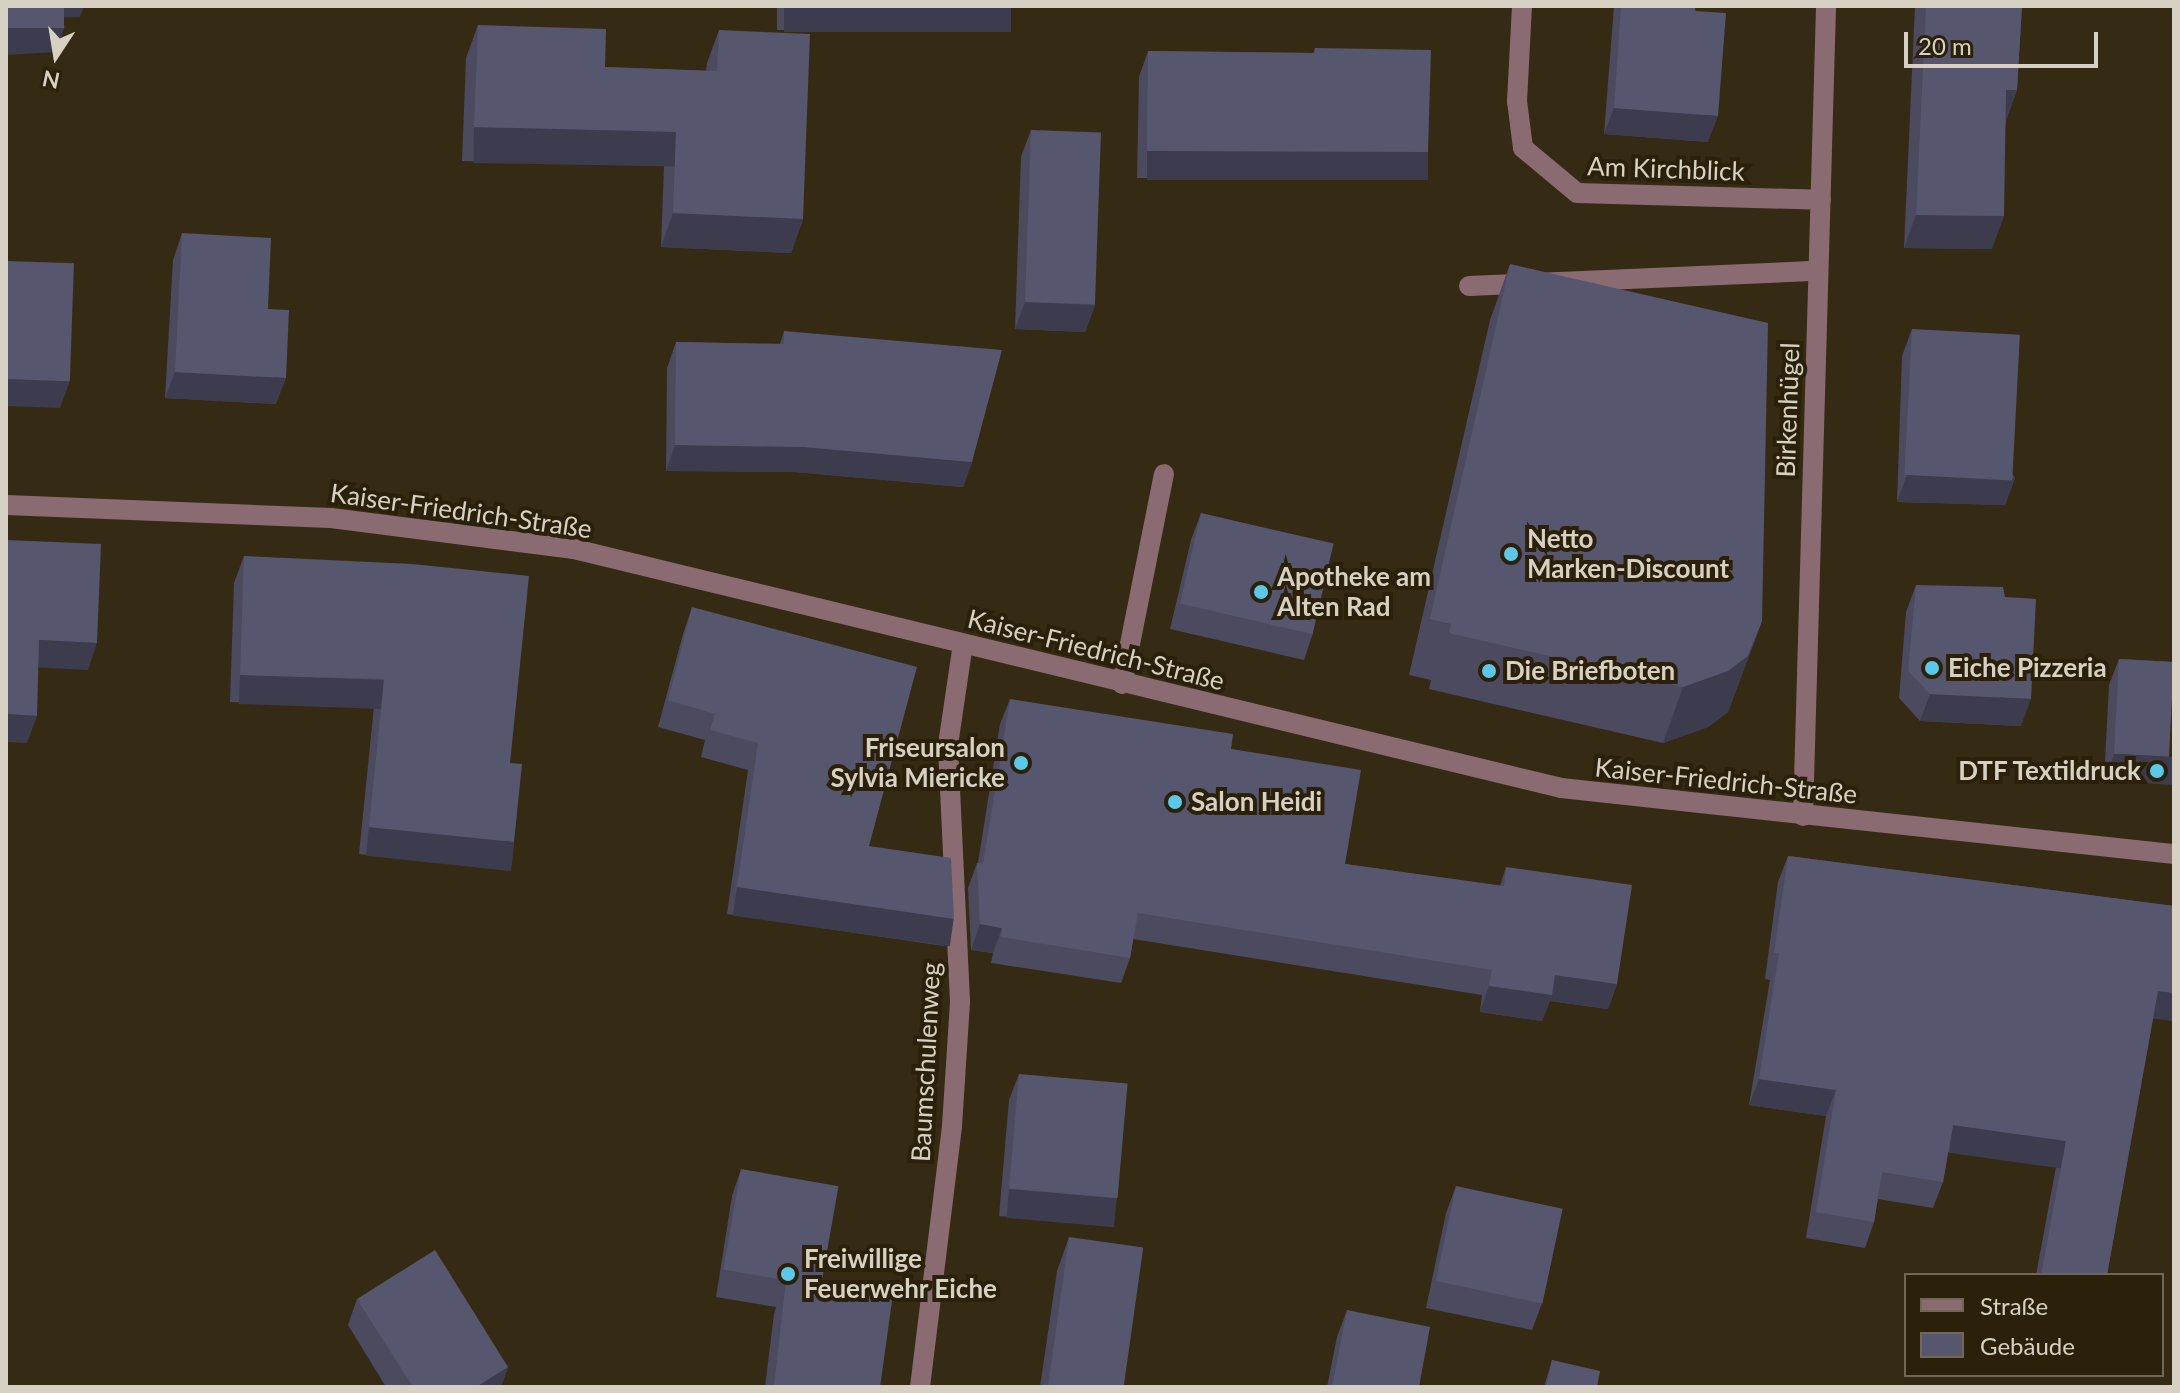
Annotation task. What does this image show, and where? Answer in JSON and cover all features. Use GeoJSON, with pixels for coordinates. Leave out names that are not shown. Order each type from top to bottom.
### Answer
{"type":"FeatureCollection","features":[{"type":"Feature","properties":{"kind":"street","name":"Am Kirchblick"},"geometry":{"type":"LineString","coordinates":[[1522,6],[1517,101],[1523,148],[1577,193],[1821,200]]}},
{"type":"Feature","properties":{"kind":"street","name":"Birkenhügel"},"geometry":{"type":"LineString","coordinates":[[1803,816],[1826,6]]}},
{"type":"Feature","properties":{"kind":"street"},"geometry":{"type":"LineString","coordinates":[[1469,286],[1817,271]]}},
{"type":"Feature","properties":{"kind":"street"},"geometry":{"type":"LineString","coordinates":[[1122,684],[1164,474]]}},
{"type":"Feature","properties":{"kind":"street","name":"Kaiser-Friedrich-Straße"},"geometry":{"type":"LineString","coordinates":[[6,505],[331,518],[574,549],[1561,788],[2174,854]]}},
{"type":"Feature","properties":{"kind":"street","name":"Baumschulenweg"},"geometry":{"type":"LineString","coordinates":[[920,1387],[952,1126],[960,1001],[948,745],[963,644]]}},
{"type":"Feature","properties":{"kind":"building"},"geometry":{"type":"Polygon","coordinates":[[[6,6],[64,6],[64,28],[6,28],[6,6]]]}},
{"type":"Feature","properties":{"kind":"building"},"geometry":{"type":"Polygon","coordinates":[[[1621,6],[1695,6],[1695,11],[1726,13],[1718,116],[1614,108],[1621,6]]]}},
{"type":"Feature","properties":{"kind":"building"},"geometry":{"type":"Polygon","coordinates":[[[1926,6],[2022,6],[2017,90],[2006,90],[2004,216],[1916,215],[1926,6]]]}},
{"type":"Feature","properties":{"kind":"building"},"geometry":{"type":"Polygon","coordinates":[[[478,25],[606,29],[605,67],[717,71],[719,30],[810,34],[803,219],[673,213],[676,132],[474,127],[478,25]]]}},
{"type":"Feature","properties":{"kind":"building"},"geometry":{"type":"Polygon","coordinates":[[[1315,48],[1431,50],[1428,152],[1147,151],[1148,51],[1315,53],[1315,48]]]}},
{"type":"Feature","properties":{"kind":"building"},"geometry":{"type":"Polygon","coordinates":[[[1031,130],[1101,132],[1095,304],[1025,302],[1031,130]]]}},
{"type":"Feature","properties":{"kind":"building"},"geometry":{"type":"Polygon","coordinates":[[[182,233],[271,238],[268,309],[289,310],[286,378],[175,372],[182,233]]]}},
{"type":"Feature","properties":{"kind":"building"},"geometry":{"type":"Polygon","coordinates":[[[6,261],[74,263],[70,381],[6,379],[6,261]]]}},
{"type":"Feature","properties":{"kind":"building"},"geometry":{"type":"Polygon","coordinates":[[[1510,264],[1768,323],[1762,621],[1748,656],[1728,671],[1683,687],[1449,633],[1451,624],[1430,619],[1510,264]]]}},
{"type":"Feature","properties":{"kind":"building"},"geometry":{"type":"Polygon","coordinates":[[[1912,329],[2020,335],[2012,480],[1904,475],[1912,329]]]}},
{"type":"Feature","properties":{"kind":"building"},"geometry":{"type":"Polygon","coordinates":[[[784,331],[1002,350],[972,462],[804,447],[675,445],[676,342],[784,344],[784,331]]]}},
{"type":"Feature","properties":{"kind":"building"},"geometry":{"type":"Polygon","coordinates":[[[1201,513],[1334,544],[1313,634],[1180,604],[1201,513]]]}},
{"type":"Feature","properties":{"kind":"building"},"geometry":{"type":"Polygon","coordinates":[[[6,540],[101,544],[97,643],[39,640],[37,716],[6,714],[6,540]]]}},
{"type":"Feature","properties":{"kind":"building"},"geometry":{"type":"Polygon","coordinates":[[[244,556],[412,564],[529,576],[510,763],[522,764],[514,842],[369,827],[384,679],[240,675],[244,556]]]}},
{"type":"Feature","properties":{"kind":"building"},"geometry":{"type":"Polygon","coordinates":[[[1916,585],[2003,587],[2005,597],[2036,599],[2031,699],[1930,694],[1908,671],[1916,585]]]}},
{"type":"Feature","properties":{"kind":"building"},"geometry":{"type":"Polygon","coordinates":[[[692,607],[917,667],[869,846],[951,858],[954,919],[737,887],[758,743],[710,730],[715,714],[668,700],[692,607]]]}},
{"type":"Feature","properties":{"kind":"building"},"geometry":{"type":"Polygon","coordinates":[[[2119,659],[2174,662],[2169,757],[2114,754],[2119,659]]]}},
{"type":"Feature","properties":{"kind":"building"},"geometry":{"type":"Polygon","coordinates":[[[1010,699],[1233,734],[1231,749],[1361,770],[1345,864],[1504,886],[1506,867],[1632,885],[1617,984],[1555,975],[1552,995],[1489,986],[1492,970],[1138,913],[1130,958],[1001,937],[1002,928],[980,924],[977,863],[983,864],[1010,699]]]}},
{"type":"Feature","properties":{"kind":"building"},"geometry":{"type":"Polygon","coordinates":[[[1788,856],[2174,906],[2174,993],[2158,991],[2107,1273],[2041,1273],[2066,1141],[1953,1125],[1943,1182],[1882,1172],[1874,1222],[1816,1212],[1836,1090],[1759,1079],[1779,953],[1774,953],[1788,856]]]}},
{"type":"Feature","properties":{"kind":"building"},"geometry":{"type":"Polygon","coordinates":[[[1019,1074],[1128,1083],[1118,1198],[1009,1189],[1019,1074]]]}},
{"type":"Feature","properties":{"kind":"building"},"geometry":{"type":"Polygon","coordinates":[[[741,1169],[838,1186],[821,1287],[723,1269],[741,1169]]]}},
{"type":"Feature","properties":{"kind":"building"},"geometry":{"type":"Polygon","coordinates":[[[1456,1186],[1563,1209],[1542,1304],[1436,1281],[1456,1186]]]}},
{"type":"Feature","properties":{"kind":"building"},"geometry":{"type":"Polygon","coordinates":[[[1069,1237],[1143,1247],[1124,1387],[1048,1387],[1069,1237]]]}},
{"type":"Feature","properties":{"kind":"building"},"geometry":{"type":"Polygon","coordinates":[[[435,1250],[508,1367],[476,1387],[413,1387],[357,1299],[435,1250]]]}},
{"type":"Feature","properties":{"kind":"building"},"geometry":{"type":"Polygon","coordinates":[[[786,1280],[893,1294],[880,1387],[774,1387],[786,1280]]]}},
{"type":"Feature","properties":{"kind":"building"},"geometry":{"type":"Polygon","coordinates":[[[1347,1310],[1430,1327],[1419,1387],[1332,1387],[1347,1310]]]}},
{"type":"Feature","properties":{"kind":"building"},"geometry":{"type":"Polygon","coordinates":[[[1552,1360],[1600,1371],[1597,1387],[1546,1387],[1552,1360]]]}},
{"type":"Feature","properties":{"kind":"place","name":"Netto Marken-Discount"},"geometry":{"type":"Point","coordinates":[1511,554]}},
{"type":"Feature","properties":{"kind":"place","name":"Apotheke am Alten Rad"},"geometry":{"type":"Point","coordinates":[1261,592]}},
{"type":"Feature","properties":{"kind":"place","name":"Eiche Pizzeria"},"geometry":{"type":"Point","coordinates":[1932,668]}},
{"type":"Feature","properties":{"kind":"place","name":"Die Briefboten"},"geometry":{"type":"Point","coordinates":[1489,671]}},
{"type":"Feature","properties":{"kind":"place","name":"Friseursalon Sylvia Miericke"},"geometry":{"type":"Point","coordinates":[1021,763]}},
{"type":"Feature","properties":{"kind":"place","name":"DTF Textildruck"},"geometry":{"type":"Point","coordinates":[2157,771]}},
{"type":"Feature","properties":{"kind":"place","name":"Salon Heidi"},"geometry":{"type":"Point","coordinates":[1175,802]}},
{"type":"Feature","properties":{"kind":"place","name":"Freiwillige Feuerwehr Eiche"},"geometry":{"type":"Point","coordinates":[788,1274]}}]}
